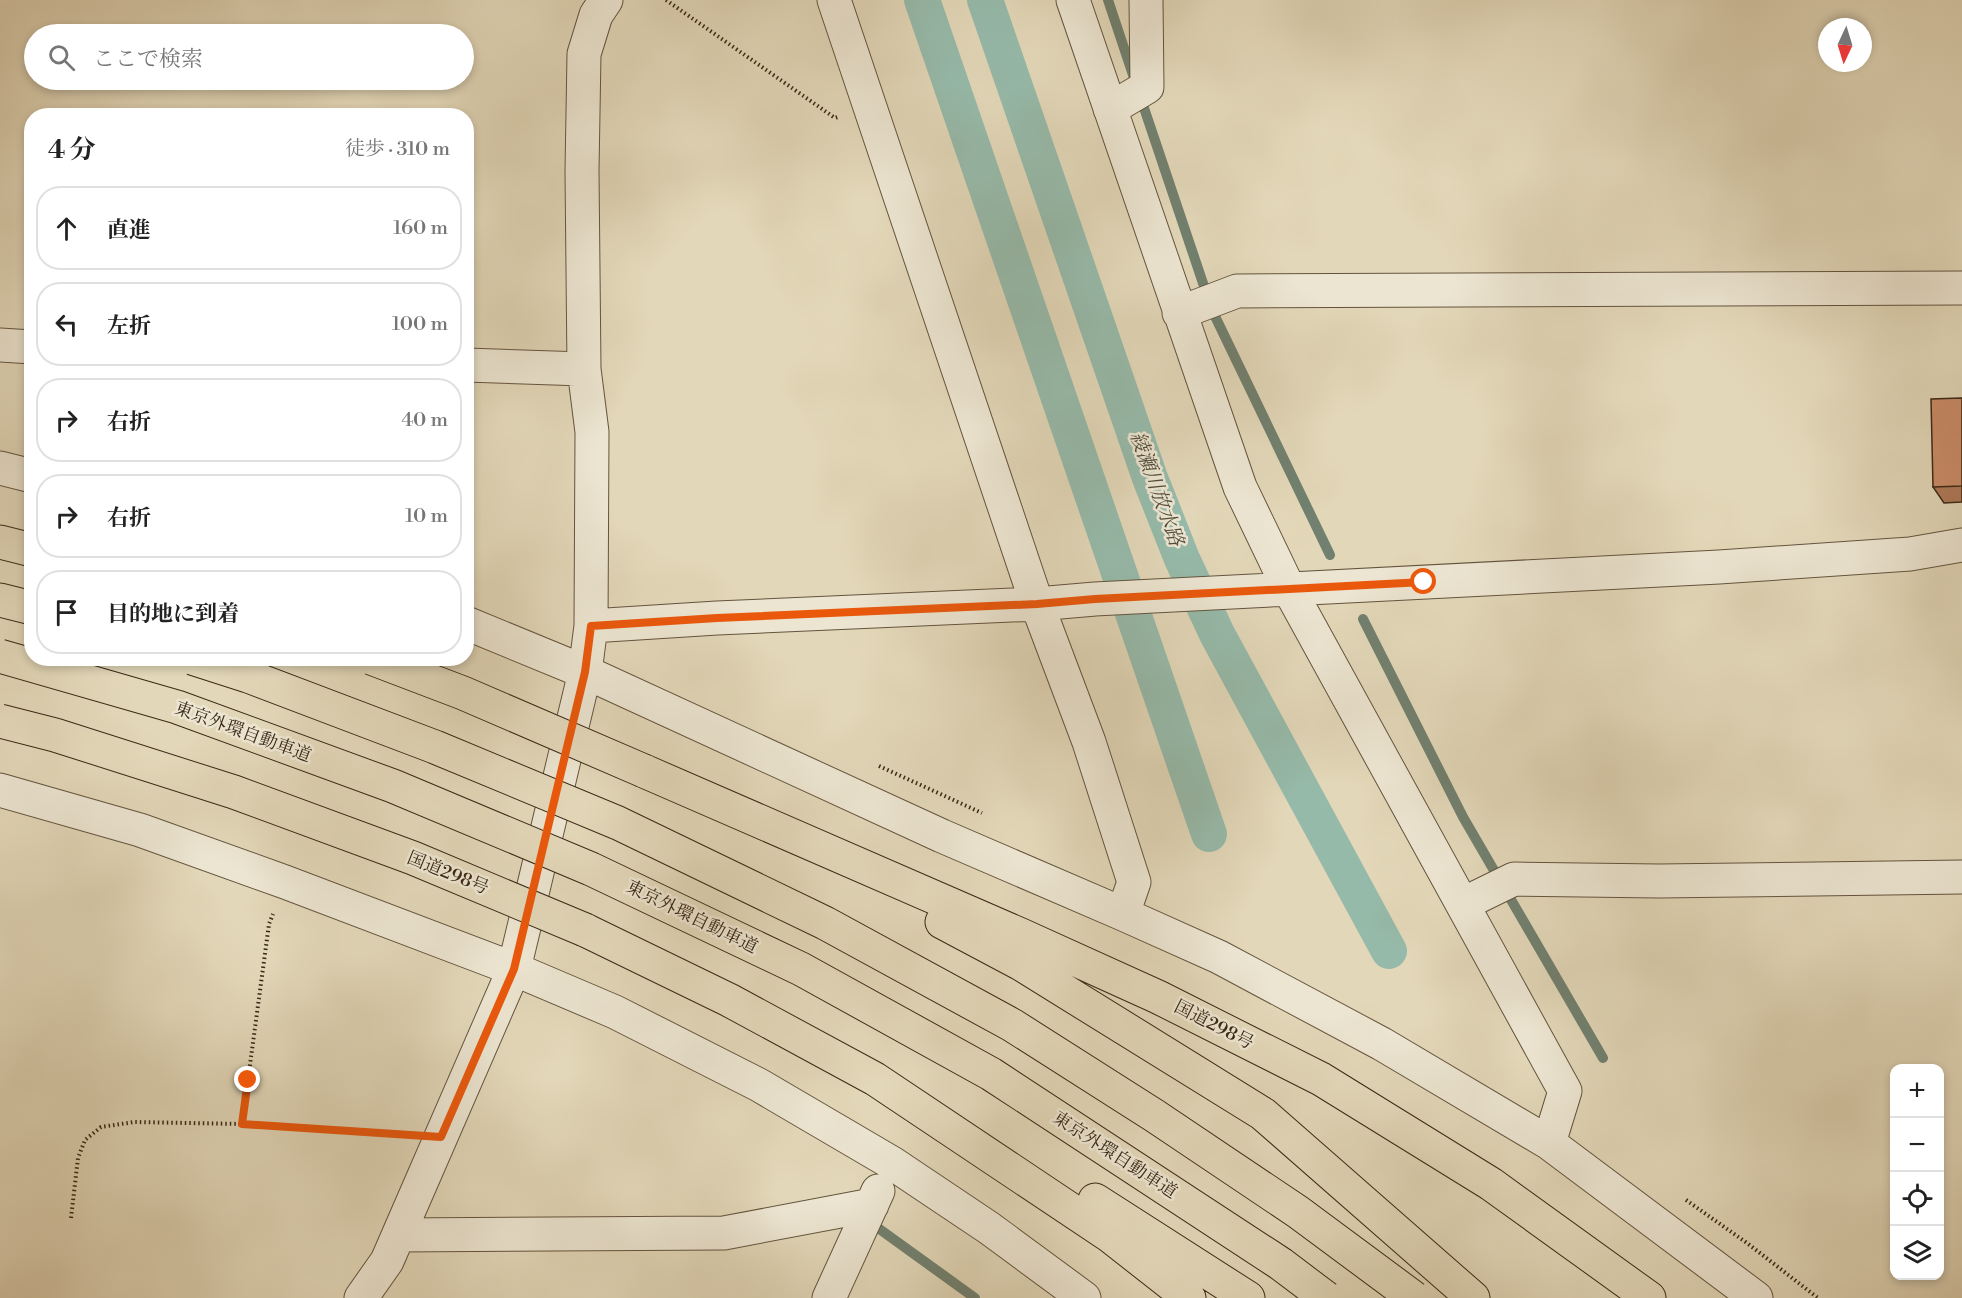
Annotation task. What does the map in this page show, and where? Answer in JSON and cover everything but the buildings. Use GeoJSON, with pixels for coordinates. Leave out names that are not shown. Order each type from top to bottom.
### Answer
{"type":"FeatureCollection","features":[{"type":"Feature","properties":{"kind":"highway"},"geometry":{"type":"LineString","coordinates":[[0,542],[24,548]]}},
{"type":"Feature","properties":{"kind":"highway"},"geometry":{"type":"LineString","coordinates":[[0,600],[24,606]]}},
{"type":"Feature","properties":{"kind":"highway","name":"東京外環自動車道"},"geometry":{"type":"LineString","coordinates":[[0,656],[24,663]]}},
{"type":"Feature","properties":{"kind":"highway","name":"東京外環自動車道"},"geometry":{"type":"LineString","coordinates":[[35,666],[177,707],[393,786],[591,869],[790,964],[991,1074],[1281,1264],[1326,1298]]}},
{"type":"Feature","properties":{"kind":"highway"},"geometry":{"type":"LineString","coordinates":[[217,666],[435,747],[596,814],[825,923],[1012,1024],[1298,1212],[1413,1298]]}},
{"type":"Feature","properties":{"kind":"highway","name":"国道298号"},"geometry":{"type":"LineString","coordinates":[[392,666],[463,693],[644,771],[1011,930],[1158,997],[1321,1079],[1491,1184],[1649,1298]]}},
{"type":"Feature","properties":{"kind":"highway","name":"国道298号"},"geometry":{"type":"LineString","coordinates":[[0,720],[55,735],[234,792],[413,858],[585,930],[729,1000],[1066,1182],[1248,1298]]}},
{"type":"Feature","properties":{"kind":"highway","name":"国道298号"},"geometry":{"type":"LineString","coordinates":[[745,816],[1021,964],[1263,1114],[1473,1298]]}},
{"type":"Feature","properties":{"kind":"highway","name":"国道298号"},"geometry":{"type":"LineString","coordinates":[[875,1079],[1110,1236],[1189,1298]]}},
{"type":"Feature","properties":{"kind":"street"},"geometry":{"type":"LineString","coordinates":[[361,1298],[387,1261],[514,969],[585,672],[591,626],[592,432],[584,369],[582,171],[584,54],[596,15],[606,0]]}},
{"type":"Feature","properties":{"kind":"street"},"geometry":{"type":"LineString","coordinates":[[834,0],[1037,604],[1089,742],[1134,882],[1123,914]]}},
{"type":"Feature","properties":{"kind":"street"},"geometry":{"type":"LineString","coordinates":[[1073,0],[1127,98],[1199,305],[1240,487],[1289,589],[1565,1091],[1549,1143]]}},
{"type":"Feature","properties":{"kind":"street"},"geometry":{"type":"LineString","coordinates":[[1127,98],[1146,0]]}},
{"type":"Feature","properties":{"kind":"street"},"geometry":{"type":"LineString","coordinates":[[1199,305],[1237,291],[1962,288]]}},
{"type":"Feature","properties":{"kind":"street"},"geometry":{"type":"LineString","coordinates":[[0,345],[24,346]]}},
{"type":"Feature","properties":{"kind":"street"},"geometry":{"type":"LineString","coordinates":[[474,365],[584,369]]}},
{"type":"Feature","properties":{"kind":"street"},"geometry":{"type":"LineString","coordinates":[[0,468],[24,474]]}},
{"type":"Feature","properties":{"kind":"street"},"geometry":{"type":"LineString","coordinates":[[591,626],[1731,567],[1910,554],[1962,545]]}},
{"type":"Feature","properties":{"kind":"street"},"geometry":{"type":"LineString","coordinates":[[474,625],[585,672],[942,836],[1219,957],[1382,1044],[1549,1143],[1756,1298]]}},
{"type":"Feature","properties":{"kind":"street"},"geometry":{"type":"LineString","coordinates":[[0,790],[140,830],[285,882],[514,969],[615,1012],[759,1085],[892,1163],[989,1228],[1084,1298]]}},
{"type":"Feature","properties":{"kind":"street"},"geometry":{"type":"LineString","coordinates":[[1463,904],[1506,883],[1962,877]]}},
{"type":"Feature","properties":{"kind":"street"},"geometry":{"type":"LineString","coordinates":[[829,1298],[892,1163]]}},
{"type":"Feature","properties":{"kind":"street"},"geometry":{"type":"LineString","coordinates":[[399,1235],[724,1233],[872,1205]]}},
{"type":"Feature","properties":{"kind":"path"},"geometry":{"type":"LineString","coordinates":[[666,0],[835,118],[870,106]]}},
{"type":"Feature","properties":{"kind":"path"},"geometry":{"type":"LineString","coordinates":[[242,1124],[269,924],[285,882]]}},
{"type":"Feature","properties":{"kind":"path"},"geometry":{"type":"LineString","coordinates":[[71,1218],[78,1158],[86,1140],[101,1127],[134,1122],[242,1124],[441,1137]]}},
{"type":"Feature","properties":{"kind":"waterway","name":"綾瀬川放水路"},"geometry":{"type":"LineString","coordinates":[[922,0],[1209,834]]}},
{"type":"Feature","properties":{"kind":"waterway","name":"綾瀬川放水路"},"geometry":{"type":"LineString","coordinates":[[985,0],[1150,478],[1182,559],[1217,634],[1389,951]]}},
{"type":"Feature","properties":{"kind":"waterway"},"geometry":{"type":"LineString","coordinates":[[1108,0],[1134,78]]}},
{"type":"Feature","properties":{"kind":"waterway"},"geometry":{"type":"LineString","coordinates":[[1140,96],[1212,310],[1330,555]]}},
{"type":"Feature","properties":{"kind":"waterway"},"geometry":{"type":"LineString","coordinates":[[1363,619],[1463,817],[1603,1058]]}},
{"type":"Feature","properties":{"kind":"waterway"},"geometry":{"type":"LineString","coordinates":[[878,1228],[975,1298]]}},
{"type":"Feature","properties":{"kind":"route"},"geometry":{"type":"LineString","coordinates":[[248,1080],[242,1124],[441,1137],[514,969],[585,672],[591,626],[1424,582]]}}]}
